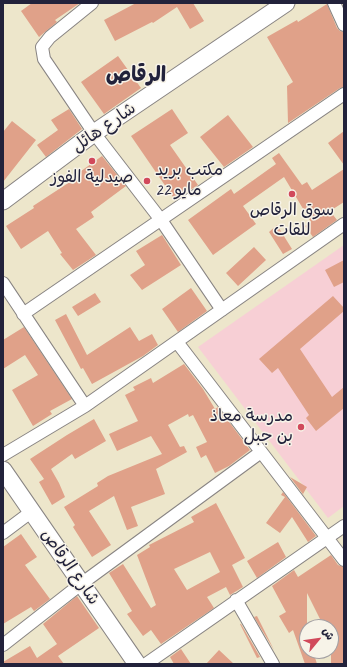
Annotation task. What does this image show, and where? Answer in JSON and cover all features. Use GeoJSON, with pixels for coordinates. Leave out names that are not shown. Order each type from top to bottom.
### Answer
{"type":"FeatureCollection","features":[{"type":"Feature","properties":{"kind":"street"},"geometry":{"type":"LineString","coordinates":[[92,3],[50,37],[42,47],[44,60],[94,133],[161,220],[222,310]]}},
{"type":"Feature","properties":{"kind":"street","name":"شارع هائل"},"geometry":{"type":"LineString","coordinates":[[3,201],[94,133],[286,3]]}},
{"type":"Feature","properties":{"kind":"street"},"geometry":{"type":"LineString","coordinates":[[334,3],[344,25]]}},
{"type":"Feature","properties":{"kind":"street"},"geometry":{"type":"LineString","coordinates":[[23,314],[344,94]]}},
{"type":"Feature","properties":{"kind":"street"},"geometry":{"type":"LineString","coordinates":[[3,455],[85,406],[344,224]]}},
{"type":"Feature","properties":{"kind":"street"},"geometry":{"type":"LineString","coordinates":[[3,283],[85,406]]}},
{"type":"Feature","properties":{"kind":"street"},"geometry":{"type":"LineString","coordinates":[[177,342],[344,560]]}},
{"type":"Feature","properties":{"kind":"street"},"geometry":{"type":"LineString","coordinates":[[3,645],[81,584],[261,452]]}},
{"type":"Feature","properties":{"kind":"street","name":"شارع الرقاص"},"geometry":{"type":"LineString","coordinates":[[3,470],[137,664]]}},
{"type":"Feature","properties":{"kind":"street"},"geometry":{"type":"LineString","coordinates":[[3,533],[31,512]]}},
{"type":"Feature","properties":{"kind":"street"},"geometry":{"type":"LineString","coordinates":[[146,664],[344,526]]}},
{"type":"Feature","properties":{"kind":"street"},"geometry":{"type":"LineString","coordinates":[[236,600],[273,664]]}},
{"type":"Feature","properties":{"kind":"shaded area","name":"مدرسة معاذ بن جبل"},"geometry":{"type":"Polygon","coordinates":[[[344,245],[344,506],[328,518],[198,347],[344,245]]]}},
{"type":"Feature","properties":{"kind":"building"},"geometry":{"type":"Polygon","coordinates":[[[32,3],[80,3],[55,20],[57,22],[39,37],[21,11],[32,3]]]}},
{"type":"Feature","properties":{"kind":"building"},"geometry":{"type":"Polygon","coordinates":[[[136,3],[193,3],[204,21],[190,29],[177,7],[153,23],[152,22],[115,41],[104,20],[136,3]]]}},
{"type":"Feature","properties":{"kind":"building"},"geometry":{"type":"Polygon","coordinates":[[[327,4],[337,28],[344,32],[344,87],[340,88],[288,123],[287,86],[293,82],[267,37],[297,20],[298,22],[327,4]]]}},
{"type":"Feature","properties":{"kind":"building"},"geometry":{"type":"Polygon","coordinates":[[[118,56],[141,88],[104,114],[81,82],[118,56]]]}},
{"type":"Feature","properties":{"kind":"building"},"geometry":{"type":"Polygon","coordinates":[[[69,109],[82,129],[46,157],[37,145],[58,130],[51,120],[69,109]]]}},
{"type":"Feature","properties":{"kind":"building"},"geometry":{"type":"Polygon","coordinates":[[[172,109],[188,133],[170,145],[198,185],[175,200],[131,136],[172,109]]]}},
{"type":"Feature","properties":{"kind":"building"},"geometry":{"type":"Polygon","coordinates":[[[228,115],[253,147],[224,167],[200,137],[228,115]]]}},
{"type":"Feature","properties":{"kind":"building"},"geometry":{"type":"Polygon","coordinates":[[[12,121],[36,140],[3,182],[3,132],[12,121]]]}},
{"type":"Feature","properties":{"kind":"building"},"geometry":{"type":"Polygon","coordinates":[[[344,131],[344,165],[328,143],[344,131]]]}},
{"type":"Feature","properties":{"kind":"building"},"geometry":{"type":"Polygon","coordinates":[[[279,153],[302,185],[307,182],[312,190],[344,169],[344,202],[330,211],[337,220],[313,237],[305,226],[311,222],[284,177],[243,206],[256,224],[213,255],[188,220],[231,189],[234,194],[276,164],[272,158],[279,153]]]}},
{"type":"Feature","properties":{"kind":"building"},"geometry":{"type":"Polygon","coordinates":[[[102,156],[126,186],[91,212],[94,217],[76,229],[96,255],[73,270],[60,254],[62,253],[48,231],[21,249],[6,226],[34,208],[33,206],[79,176],[77,174],[102,156]]]}},
{"type":"Feature","properties":{"kind":"building"},"geometry":{"type":"Polygon","coordinates":[[[277,225],[292,249],[283,254],[269,232],[277,225]]]}},
{"type":"Feature","properties":{"kind":"building"},"geometry":{"type":"Polygon","coordinates":[[[162,235],[181,265],[142,290],[130,275],[145,265],[136,251],[162,235]]]}},
{"type":"Feature","properties":{"kind":"building"},"geometry":{"type":"Polygon","coordinates":[[[254,247],[266,260],[238,286],[226,273],[254,247]]]}},
{"type":"Feature","properties":{"kind":"building"},"geometry":{"type":"Polygon","coordinates":[[[344,260],[344,282],[334,287],[325,270],[344,260]]]}},
{"type":"Feature","properties":{"kind":"building"},"geometry":{"type":"Polygon","coordinates":[[[191,288],[207,311],[178,332],[162,309],[191,288]]]}},
{"type":"Feature","properties":{"kind":"building"},"geometry":{"type":"Polygon","coordinates":[[[95,293],[101,302],[78,316],[72,307],[95,293]]]}},
{"type":"Feature","properties":{"kind":"building"},"geometry":{"type":"Polygon","coordinates":[[[333,296],[344,308],[344,311],[300,349],[332,397],[344,387],[344,408],[316,431],[306,418],[309,415],[278,368],[272,373],[259,359],[333,296]]]}},
{"type":"Feature","properties":{"kind":"building"},"geometry":{"type":"Polygon","coordinates":[[[66,314],[87,355],[130,327],[139,341],[152,334],[158,345],[143,356],[92,384],[83,368],[81,369],[55,320],[66,314]]]}},
{"type":"Feature","properties":{"kind":"building"},"geometry":{"type":"Polygon","coordinates":[[[24,327],[72,399],[50,411],[52,414],[33,426],[12,390],[38,375],[25,355],[3,369],[3,340],[24,327]]]}},
{"type":"Feature","properties":{"kind":"building"},"geometry":{"type":"Polygon","coordinates":[[[184,364],[203,389],[215,409],[218,407],[250,450],[229,466],[215,473],[206,455],[201,458],[196,447],[207,442],[193,415],[189,417],[188,414],[168,425],[180,447],[184,446],[187,452],[156,469],[165,494],[131,507],[138,526],[127,530],[114,496],[89,511],[111,545],[92,557],[73,527],[75,525],[64,507],[98,486],[97,483],[108,476],[162,454],[151,436],[117,451],[109,434],[138,421],[125,395],[135,390],[133,387],[151,378],[153,383],[184,364]]]}},
{"type":"Feature","properties":{"kind":"building"},"geometry":{"type":"Polygon","coordinates":[[[94,419],[106,441],[75,459],[72,454],[51,469],[65,497],[52,505],[39,482],[44,479],[30,459],[94,419]]]}},
{"type":"Feature","properties":{"kind":"building"},"geometry":{"type":"Polygon","coordinates":[[[290,477],[307,487],[303,494],[305,497],[290,477]]]}},
{"type":"Feature","properties":{"kind":"building"},"geometry":{"type":"Polygon","coordinates":[[[283,492],[316,536],[308,542],[292,517],[280,533],[266,523],[285,497],[281,495],[283,492]]]}},
{"type":"Feature","properties":{"kind":"building"},"geometry":{"type":"Polygon","coordinates":[[[216,503],[245,558],[232,565],[243,587],[230,595],[226,587],[207,597],[214,608],[161,644],[151,630],[143,636],[127,614],[132,611],[109,573],[123,564],[151,608],[156,605],[137,555],[150,547],[149,545],[194,522],[191,517],[216,503]],[[210,552],[174,569],[187,590],[220,572],[210,552]]]}},
{"type":"Feature","properties":{"kind":"building"},"geometry":{"type":"Polygon","coordinates":[[[21,534],[37,557],[25,565],[50,599],[34,611],[31,607],[3,624],[3,547],[21,534]]]}},
{"type":"Feature","properties":{"kind":"building"},"geometry":{"type":"Polygon","coordinates":[[[278,542],[286,557],[257,578],[247,561],[278,542]]]}},
{"type":"Feature","properties":{"kind":"building"},"geometry":{"type":"Polygon","coordinates":[[[331,555],[338,565],[344,567],[344,664],[331,664],[331,659],[339,659],[339,619],[320,619],[307,593],[307,619],[299,619],[299,647],[293,630],[289,633],[279,616],[286,612],[272,586],[294,570],[298,577],[331,555]]]}},
{"type":"Feature","properties":{"kind":"building"},"geometry":{"type":"Polygon","coordinates":[[[77,596],[99,628],[58,656],[64,664],[3,664],[3,662],[30,646],[37,658],[57,644],[43,624],[77,596]]]}},
{"type":"Feature","properties":{"kind":"building"},"geometry":{"type":"Polygon","coordinates":[[[257,616],[274,650],[254,617],[257,616]]]}},
{"type":"Feature","properties":{"kind":"building"},"geometry":{"type":"Polygon","coordinates":[[[241,624],[260,657],[257,658],[241,624]]]}},
{"type":"Feature","properties":{"kind":"building"},"geometry":{"type":"Polygon","coordinates":[[[181,649],[191,664],[174,664],[170,657],[181,649]]]}},
{"type":"Feature","properties":{"kind":"building"},"geometry":{"type":"Polygon","coordinates":[[[219,650],[234,664],[206,664],[219,650]]]}},
{"type":"Feature","properties":{"kind":"building"},"geometry":{"type":"Polygon","coordinates":[[[303,659],[315,659],[317,664],[305,664],[303,659]]]}},
{"type":"Feature","properties":{"kind":"place","name":"صيدلية الفوز"},"geometry":{"type":"Point","coordinates":[92,161]}},
{"type":"Feature","properties":{"kind":"place","name":"مكتب بريد 22 مايو"},"geometry":{"type":"Point","coordinates":[147,181]}},
{"type":"Feature","properties":{"kind":"place","name":"سوق الرقاص للقات"},"geometry":{"type":"Point","coordinates":[292,194]}},
{"type":"Feature","properties":{"kind":"place","name":"مدرسة معاذ بن جبل"},"geometry":{"type":"Point","coordinates":[301,427]}},
{"type":"Feature","properties":{"kind":"district","name":"الرقاص"},"geometry":{"type":"Point","coordinates":[136,75]}}]}
